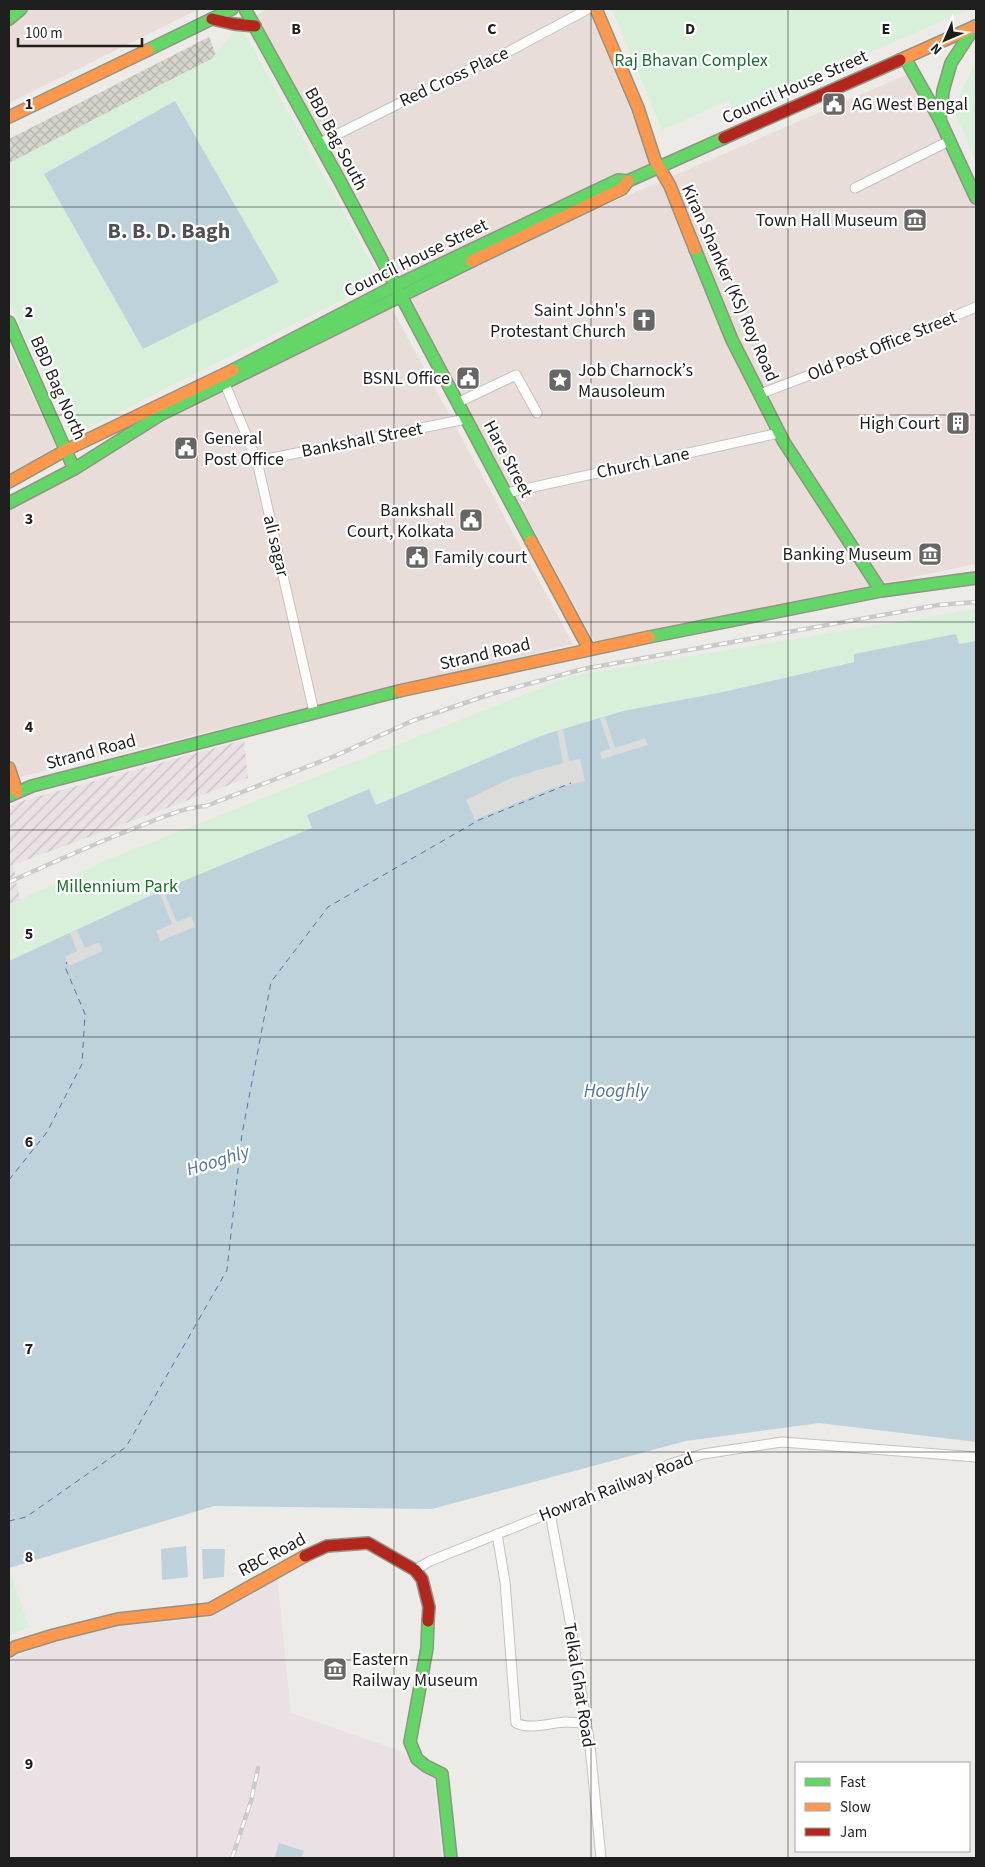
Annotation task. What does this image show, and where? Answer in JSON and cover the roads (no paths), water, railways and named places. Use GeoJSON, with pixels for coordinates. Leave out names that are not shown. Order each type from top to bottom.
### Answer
{"type":"FeatureCollection","features":[{"type":"Feature","properties":{"kind":"main road"},"geometry":{"type":"LineString","coordinates":[[9,19],[21,9]]}},
{"type":"Feature","properties":{"kind":"main road"},"geometry":{"type":"LineString","coordinates":[[9,117],[232,9]]}},
{"type":"Feature","properties":{"kind":"main road","name":"BBD Bag South"},"geometry":{"type":"LineString","coordinates":[[245,9],[341,183],[397,291]]}},
{"type":"Feature","properties":{"kind":"main road"},"geometry":{"type":"LineString","coordinates":[[596,9],[662,166]]}},
{"type":"Feature","properties":{"kind":"main road"},"geometry":{"type":"LineString","coordinates":[[604,9],[662,166]]}},
{"type":"Feature","properties":{"kind":"main road"},"geometry":{"type":"LineString","coordinates":[[212,19],[255,26]]}},
{"type":"Feature","properties":{"kind":"main road"},"geometry":{"type":"LineString","coordinates":[[940,120],[943,91],[951,63],[976,26]]}},
{"type":"Feature","properties":{"kind":"main road","name":"Council House Street"},"geometry":{"type":"LineString","coordinates":[[224,379],[397,291],[622,189],[628,181],[976,26]]}},
{"type":"Feature","properties":{"kind":"main road"},"geometry":{"type":"LineString","coordinates":[[905,58],[940,120],[976,198]]}},
{"type":"Feature","properties":{"kind":"main road","name":"Kiran Shanker (KS) Roy Road"},"geometry":{"type":"LineString","coordinates":[[662,166],[665,180],[670,186],[732,340],[780,433],[881,590]]}},
{"type":"Feature","properties":{"kind":"main road","name":"Hare Street"},"geometry":{"type":"LineString","coordinates":[[397,291],[589,649]]}},
{"type":"Feature","properties":{"kind":"main road","name":"BBD Bag North"},"geometry":{"type":"LineString","coordinates":[[9,322],[74,469]]}},
{"type":"Feature","properties":{"kind":"main road"},"geometry":{"type":"LineString","coordinates":[[9,482],[66,450],[224,379]]}},
{"type":"Feature","properties":{"kind":"main road"},"geometry":{"type":"LineString","coordinates":[[9,504],[74,469],[160,415],[224,379]]}},
{"type":"Feature","properties":{"kind":"main road","name":"Strand Road"},"geometry":{"type":"LineString","coordinates":[[13,794],[32,786],[373,697],[589,649],[881,590],[976,578]]}},
{"type":"Feature","properties":{"kind":"main road"},"geometry":{"type":"LineString","coordinates":[[9,768],[13,794]]}},
{"type":"Feature","properties":{"kind":"main road","name":"RBC Road"},"geometry":{"type":"LineString","coordinates":[[11,1648],[118,1619],[210,1609],[300,1558],[327,1546],[368,1543],[415,1570]]}},
{"type":"Feature","properties":{"kind":"main road"},"geometry":{"type":"LineString","coordinates":[[415,1570],[422,1579],[429,1607],[427,1648],[410,1742],[411,1752],[419,1762],[442,1774],[451,1858]]}},
{"type":"Feature","properties":{"kind":"street","name":"Red Cross Place"},"geometry":{"type":"LineString","coordinates":[[318,144],[434,86],[504,54],[588,9]]}},
{"type":"Feature","properties":{"kind":"street"},"geometry":{"type":"LineString","coordinates":[[856,188],[949,141]]}},
{"type":"Feature","properties":{"kind":"street","name":"Old Post Office Street"},"geometry":{"type":"LineString","coordinates":[[760,394],[857,357],[976,307]]}},
{"type":"Feature","properties":{"kind":"street"},"geometry":{"type":"LineString","coordinates":[[456,403],[516,375],[537,413]]}},
{"type":"Feature","properties":{"kind":"street","name":"ali sagar"},"geometry":{"type":"LineString","coordinates":[[224,379],[257,461],[314,712]]}},
{"type":"Feature","properties":{"kind":"street","name":"Bankshall Street"},"geometry":{"type":"LineString","coordinates":[[257,461],[466,419]]}},
{"type":"Feature","properties":{"kind":"street","name":"Church Lane"},"geometry":{"type":"LineString","coordinates":[[506,493],[780,433]]}},
{"type":"Feature","properties":{"kind":"street","name":"Howrah Railway Road"},"geometry":{"type":"LineString","coordinates":[[415,1570],[430,1561],[550,1512],[636,1482],[670,1464],[703,1454],[782,1442],[976,1457]]}},
{"type":"Feature","properties":{"kind":"street","name":"Telkal Ghat Road"},"geometry":{"type":"LineString","coordinates":[[550,1512],[586,1723],[601,1858]]}},
{"type":"Feature","properties":{"kind":"street"},"geometry":{"type":"LineString","coordinates":[[497,1534],[505,1582],[516,1723],[526,1726],[563,1722],[586,1723]]}},
{"type":"Feature","properties":{"kind":"water"},"geometry":{"type":"Polygon","coordinates":[[[175,101],[279,282],[143,349],[44,174],[175,101]]]}},
{"type":"Feature","properties":{"kind":"water","name":"Hooghly"},"geometry":{"type":"Polygon","coordinates":[[[956,634],[959,644],[976,641],[976,1442],[819,1423],[686,1441],[432,1509],[214,1506],[9,1568],[9,961],[171,886],[312,828],[307,815],[369,789],[376,805],[543,735],[623,711],[723,692],[854,662],[854,654],[956,634]]]}},
{"type":"Feature","properties":{"kind":"water"},"geometry":{"type":"Polygon","coordinates":[[[186,1546],[188,1577],[162,1580],[161,1549],[186,1546]]]}},
{"type":"Feature","properties":{"kind":"water"},"geometry":{"type":"Polygon","coordinates":[[[202,1549],[225,1549],[224,1577],[203,1579],[202,1549]]]}},
{"type":"Feature","properties":{"kind":"water"},"geometry":{"type":"Polygon","coordinates":[[[279,1843],[304,1851],[301,1858],[275,1857],[279,1843]]]}},
{"type":"Feature","properties":{"kind":"railway"},"geometry":{"type":"LineString","coordinates":[[9,882],[156,820],[181,811],[206,806],[335,756],[412,721],[491,694],[583,669],[938,605],[976,602]]}},
{"type":"Feature","properties":{"kind":"railway"},"geometry":{"type":"LineString","coordinates":[[232,1858],[251,1801],[258,1768]]}},
{"type":"Feature","properties":{"kind":"place","name":"AG West Bengal"},"geometry":{"type":"Point","coordinates":[834,104]}},
{"type":"Feature","properties":{"kind":"place","name":"Town Hall Museum"},"geometry":{"type":"Point","coordinates":[915,220]}},
{"type":"Feature","properties":{"kind":"place","name":"Saint John's Protestant Church"},"geometry":{"type":"Point","coordinates":[644,320]}},
{"type":"Feature","properties":{"kind":"place","name":"BSNL Office"},"geometry":{"type":"Point","coordinates":[468,378]}},
{"type":"Feature","properties":{"kind":"place","name":"Job Charnock’s Mausoleum"},"geometry":{"type":"Point","coordinates":[560,380]}},
{"type":"Feature","properties":{"kind":"place","name":"High Court"},"geometry":{"type":"Point","coordinates":[958,423]}},
{"type":"Feature","properties":{"kind":"place","name":"General Post Office"},"geometry":{"type":"Point","coordinates":[186,448]}},
{"type":"Feature","properties":{"kind":"place","name":"Bankshall Court, Kolkata"},"geometry":{"type":"Point","coordinates":[471,520]}},
{"type":"Feature","properties":{"kind":"place","name":"Banking Museum"},"geometry":{"type":"Point","coordinates":[930,554]}},
{"type":"Feature","properties":{"kind":"place","name":"Family court"},"geometry":{"type":"Point","coordinates":[417,557]}},
{"type":"Feature","properties":{"kind":"place","name":"Eastern Railway Museum"},"geometry":{"type":"Point","coordinates":[335,1669]}},
{"type":"Feature","properties":{"kind":"district","name":"B. B. D. Bagh"},"geometry":{"type":"Point","coordinates":[169,231]}},
{"type":"Feature","properties":{"kind":"park label","name":"Raj Bhavan Complex"},"geometry":{"type":"Point","coordinates":[691,60]}},
{"type":"Feature","properties":{"kind":"park label","name":"Millennium Park"},"geometry":{"type":"Point","coordinates":[117,886]}}]}
